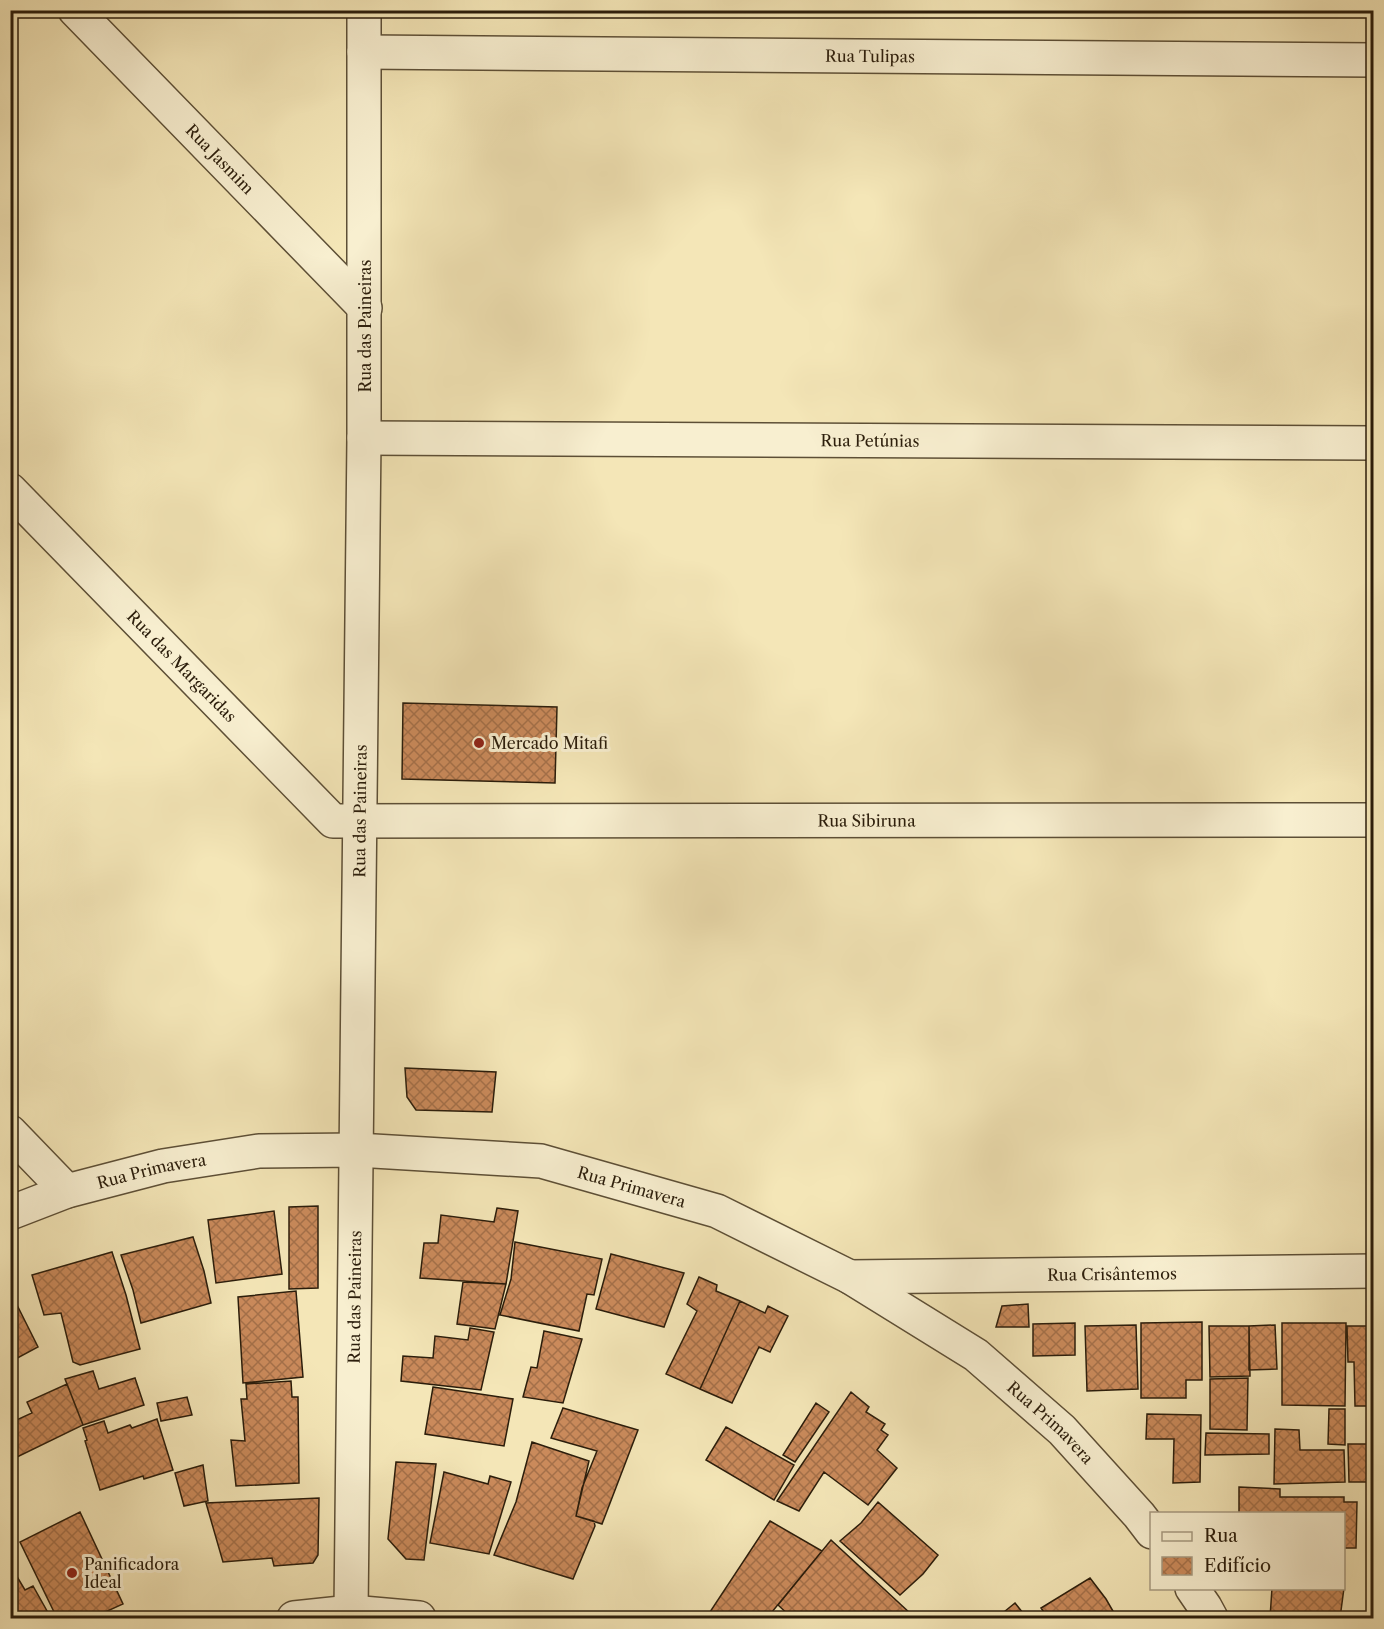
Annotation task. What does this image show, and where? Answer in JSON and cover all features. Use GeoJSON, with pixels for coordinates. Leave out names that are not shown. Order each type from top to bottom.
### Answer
{"type":"FeatureCollection","features":[{"type":"Feature","properties":{"kind":"street","name":"Rua Jasmim"},"geometry":{"type":"LineString","coordinates":[[75,10],[365,308]]}},
{"type":"Feature","properties":{"kind":"street","name":"Rua das Paineiras"},"geometry":{"type":"LineString","coordinates":[[351,1612],[361,821],[365,308],[364,10]]}},
{"type":"Feature","properties":{"kind":"street","name":"Rua Tulipas"},"geometry":{"type":"LineString","coordinates":[[364,52],[1374,60]]}},
{"type":"Feature","properties":{"kind":"street","name":"Rua Petúnias"},"geometry":{"type":"LineString","coordinates":[[364,438],[1374,443]]}},
{"type":"Feature","properties":{"kind":"street","name":"Rua das Margaridas"},"geometry":{"type":"LineString","coordinates":[[10,490],[333,821],[361,821]]}},
{"type":"Feature","properties":{"kind":"street","name":"Rua Sibiruna"},"geometry":{"type":"LineString","coordinates":[[361,821],[1374,820]]}},
{"type":"Feature","properties":{"kind":"street"},"geometry":{"type":"LineString","coordinates":[[10,1132],[67,1191]]}},
{"type":"Feature","properties":{"kind":"street","name":"Rua Primavera"},"geometry":{"type":"LineString","coordinates":[[10,1213],[67,1191],[162,1166],[259,1151],[357,1150],[541,1161],[717,1211],[850,1277],[976,1355],[1062,1430],[1150,1530]]}},
{"type":"Feature","properties":{"kind":"street","name":"Rua Crisântemos"},"geometry":{"type":"LineString","coordinates":[[850,1277],[1374,1271]]}},
{"type":"Feature","properties":{"kind":"street"},"geometry":{"type":"LineString","coordinates":[[1193,1590],[1211,1618]]}},
{"type":"Feature","properties":{"kind":"street"},"geometry":{"type":"LineString","coordinates":[[294,1618],[351,1612],[419,1618]]}},
{"type":"Feature","properties":{"kind":"building"},"geometry":{"type":"Polygon","coordinates":[[[409,10],[537,10],[534,13],[409,14],[409,10]]]}},
{"type":"Feature","properties":{"kind":"building","name":"Mercado Mitafi"},"geometry":{"type":"Polygon","coordinates":[[[403,703],[557,707],[555,783],[402,779],[403,703]]]}},
{"type":"Feature","properties":{"kind":"building"},"geometry":{"type":"Polygon","coordinates":[[[405,1068],[496,1072],[492,1112],[416,1110],[407,1097],[405,1068]]]}},
{"type":"Feature","properties":{"kind":"building"},"geometry":{"type":"Polygon","coordinates":[[[318,1206],[318,1288],[289,1289],[289,1207],[318,1206]]]}},
{"type":"Feature","properties":{"kind":"building"},"geometry":{"type":"Polygon","coordinates":[[[497,1208],[518,1211],[506,1284],[420,1278],[424,1243],[438,1243],[441,1215],[494,1222],[497,1208]]]}},
{"type":"Feature","properties":{"kind":"building"},"geometry":{"type":"Polygon","coordinates":[[[274,1211],[282,1274],[216,1283],[208,1220],[274,1211]]]}},
{"type":"Feature","properties":{"kind":"building"},"geometry":{"type":"Polygon","coordinates":[[[193,1237],[211,1303],[141,1323],[121,1255],[193,1237]]]}},
{"type":"Feature","properties":{"kind":"building"},"geometry":{"type":"Polygon","coordinates":[[[515,1242],[602,1259],[594,1295],[587,1294],[579,1331],[500,1315],[511,1279],[515,1242]]]}},
{"type":"Feature","properties":{"kind":"building"},"geometry":{"type":"Polygon","coordinates":[[[112,1252],[140,1349],[80,1365],[73,1362],[61,1313],[44,1315],[32,1275],[112,1252]]]}},
{"type":"Feature","properties":{"kind":"building"},"geometry":{"type":"Polygon","coordinates":[[[611,1254],[684,1273],[664,1327],[596,1309],[611,1254]]]}},
{"type":"Feature","properties":{"kind":"building"},"geometry":{"type":"Polygon","coordinates":[[[699,1277],[717,1285],[716,1291],[740,1301],[700,1389],[666,1374],[697,1311],[687,1304],[699,1277]]]}},
{"type":"Feature","properties":{"kind":"building"},"geometry":{"type":"Polygon","coordinates":[[[463,1282],[506,1284],[495,1329],[457,1324],[463,1282]]]}},
{"type":"Feature","properties":{"kind":"building"},"geometry":{"type":"Polygon","coordinates":[[[10,1291],[38,1347],[10,1362],[10,1291]]]}},
{"type":"Feature","properties":{"kind":"building"},"geometry":{"type":"Polygon","coordinates":[[[296,1291],[303,1377],[243,1383],[238,1297],[296,1291]]]}},
{"type":"Feature","properties":{"kind":"building"},"geometry":{"type":"Polygon","coordinates":[[[740,1301],[765,1313],[768,1306],[788,1316],[770,1352],[759,1347],[732,1403],[700,1389],[740,1301]]]}},
{"type":"Feature","properties":{"kind":"building"},"geometry":{"type":"Polygon","coordinates":[[[1028,1304],[1029,1327],[996,1327],[1002,1306],[1028,1304]]]}},
{"type":"Feature","properties":{"kind":"building"},"geometry":{"type":"Polygon","coordinates":[[[1202,1322],[1202,1380],[1186,1380],[1186,1398],[1141,1398],[1141,1323],[1202,1322]]]}},
{"type":"Feature","properties":{"kind":"building"},"geometry":{"type":"Polygon","coordinates":[[[1075,1323],[1075,1355],[1033,1356],[1033,1324],[1075,1323]]]}},
{"type":"Feature","properties":{"kind":"building"},"geometry":{"type":"Polygon","coordinates":[[[1282,1323],[1346,1323],[1345,1406],[1282,1405],[1282,1323]]]}},
{"type":"Feature","properties":{"kind":"building"},"geometry":{"type":"Polygon","coordinates":[[[1136,1325],[1138,1389],[1087,1391],[1085,1326],[1136,1325]]]}},
{"type":"Feature","properties":{"kind":"building"},"geometry":{"type":"Polygon","coordinates":[[[1275,1325],[1277,1369],[1249,1370],[1249,1326],[1275,1325]]]}},
{"type":"Feature","properties":{"kind":"building"},"geometry":{"type":"Polygon","coordinates":[[[1209,1326],[1249,1326],[1250,1376],[1210,1377],[1209,1326]]]}},
{"type":"Feature","properties":{"kind":"building"},"geometry":{"type":"Polygon","coordinates":[[[1347,1326],[1374,1326],[1374,1406],[1355,1406],[1354,1362],[1348,1362],[1347,1326]]]}},
{"type":"Feature","properties":{"kind":"building"},"geometry":{"type":"Polygon","coordinates":[[[470,1328],[494,1332],[481,1390],[401,1381],[403,1356],[433,1358],[435,1336],[468,1340],[470,1328]]]}},
{"type":"Feature","properties":{"kind":"building"},"geometry":{"type":"Polygon","coordinates":[[[544,1331],[582,1339],[563,1403],[523,1397],[531,1367],[537,1368],[544,1331]]]}},
{"type":"Feature","properties":{"kind":"building"},"geometry":{"type":"Polygon","coordinates":[[[93,1371],[99,1389],[135,1378],[144,1405],[83,1425],[65,1379],[93,1371]]]}},
{"type":"Feature","properties":{"kind":"building"},"geometry":{"type":"Polygon","coordinates":[[[1248,1378],[1247,1430],[1210,1429],[1210,1379],[1248,1378]]]}},
{"type":"Feature","properties":{"kind":"building"},"geometry":{"type":"Polygon","coordinates":[[[291,1381],[292,1397],[298,1397],[299,1483],[236,1486],[231,1440],[245,1441],[241,1399],[247,1399],[246,1384],[291,1381]]]}},
{"type":"Feature","properties":{"kind":"building"},"geometry":{"type":"Polygon","coordinates":[[[67,1384],[83,1425],[15,1458],[10,1449],[10,1423],[32,1413],[27,1402],[67,1384]]]}},
{"type":"Feature","properties":{"kind":"building"},"geometry":{"type":"Polygon","coordinates":[[[433,1387],[513,1399],[504,1446],[425,1434],[433,1387]]]}},
{"type":"Feature","properties":{"kind":"building"},"geometry":{"type":"Polygon","coordinates":[[[851,1392],[869,1407],[866,1412],[885,1424],[881,1430],[888,1435],[877,1450],[897,1468],[868,1505],[824,1472],[799,1511],[777,1501],[851,1392]]]}},
{"type":"Feature","properties":{"kind":"building"},"geometry":{"type":"Polygon","coordinates":[[[187,1397],[192,1415],[161,1421],[157,1403],[187,1397]]]}},
{"type":"Feature","properties":{"kind":"building"},"geometry":{"type":"Polygon","coordinates":[[[816,1403],[829,1412],[795,1462],[783,1455],[816,1403]]]}},
{"type":"Feature","properties":{"kind":"building"},"geometry":{"type":"Polygon","coordinates":[[[563,1408],[638,1430],[602,1524],[576,1516],[582,1488],[597,1451],[551,1438],[563,1408]]]}},
{"type":"Feature","properties":{"kind":"building"},"geometry":{"type":"Polygon","coordinates":[[[1329,1409],[1345,1409],[1345,1445],[1328,1444],[1329,1409]]]}},
{"type":"Feature","properties":{"kind":"building"},"geometry":{"type":"Polygon","coordinates":[[[1147,1414],[1201,1415],[1200,1482],[1173,1483],[1174,1439],[1146,1439],[1147,1414]]]}},
{"type":"Feature","properties":{"kind":"building"},"geometry":{"type":"Polygon","coordinates":[[[157,1419],[173,1470],[144,1479],[143,1476],[100,1490],[83,1428],[104,1421],[108,1433],[157,1419]]]}},
{"type":"Feature","properties":{"kind":"building"},"geometry":{"type":"Polygon","coordinates":[[[726,1427],[794,1465],[774,1500],[706,1460],[726,1427]]]}},
{"type":"Feature","properties":{"kind":"building"},"geometry":{"type":"Polygon","coordinates":[[[1275,1429],[1299,1430],[1300,1450],[1344,1450],[1345,1482],[1274,1484],[1275,1429]]]}},
{"type":"Feature","properties":{"kind":"building"},"geometry":{"type":"Polygon","coordinates":[[[1206,1433],[1269,1434],[1269,1454],[1205,1455],[1206,1433]]]}},
{"type":"Feature","properties":{"kind":"building"},"geometry":{"type":"Polygon","coordinates":[[[532,1442],[589,1461],[576,1516],[594,1521],[595,1526],[573,1579],[494,1555],[516,1502],[532,1442]]]}},
{"type":"Feature","properties":{"kind":"building"},"geometry":{"type":"Polygon","coordinates":[[[1348,1444],[1374,1444],[1374,1482],[1349,1482],[1348,1444]]]}},
{"type":"Feature","properties":{"kind":"building"},"geometry":{"type":"Polygon","coordinates":[[[396,1462],[436,1464],[424,1560],[406,1559],[388,1539],[396,1462]]]}},
{"type":"Feature","properties":{"kind":"building"},"geometry":{"type":"Polygon","coordinates":[[[203,1465],[208,1501],[184,1506],[175,1473],[203,1465]]]}},
{"type":"Feature","properties":{"kind":"building"},"geometry":{"type":"Polygon","coordinates":[[[444,1472],[488,1484],[490,1476],[511,1482],[489,1554],[430,1543],[444,1472]]]}},
{"type":"Feature","properties":{"kind":"building"},"geometry":{"type":"Polygon","coordinates":[[[1239,1487],[1280,1489],[1280,1497],[1344,1497],[1344,1502],[1357,1502],[1356,1548],[1345,1548],[1345,1512],[1239,1512],[1239,1487]]]}},
{"type":"Feature","properties":{"kind":"building"},"geometry":{"type":"Polygon","coordinates":[[[319,1498],[318,1555],[313,1563],[274,1566],[272,1558],[223,1562],[206,1503],[319,1498]]]}},
{"type":"Feature","properties":{"kind":"building"},"geometry":{"type":"Polygon","coordinates":[[[878,1502],[938,1555],[923,1574],[900,1595],[840,1541],[861,1523],[878,1502]]]}},
{"type":"Feature","properties":{"kind":"building","name":"Panificadora Ideal"},"geometry":{"type":"Polygon","coordinates":[[[80,1512],[123,1604],[92,1618],[57,1618],[20,1542],[80,1512]]]}},
{"type":"Feature","properties":{"kind":"building"},"geometry":{"type":"Polygon","coordinates":[[[770,1521],[822,1551],[767,1618],[706,1618],[770,1521]]]}},
{"type":"Feature","properties":{"kind":"building"},"geometry":{"type":"Polygon","coordinates":[[[831,1540],[911,1614],[907,1618],[792,1618],[778,1605],[831,1540]]]}},
{"type":"Feature","properties":{"kind":"building"},"geometry":{"type":"Polygon","coordinates":[[[10,1565],[25,1590],[33,1586],[51,1618],[10,1618],[10,1565]]]}},
{"type":"Feature","properties":{"kind":"building"},"geometry":{"type":"Polygon","coordinates":[[[1090,1578],[1117,1618],[1048,1618],[1041,1608],[1090,1578]]]}},
{"type":"Feature","properties":{"kind":"building"},"geometry":{"type":"Polygon","coordinates":[[[1272,1590],[1344,1590],[1340,1618],[1270,1618],[1272,1590]]]}},
{"type":"Feature","properties":{"kind":"building"},"geometry":{"type":"Polygon","coordinates":[[[1015,1603],[1027,1618],[996,1618],[999,1616],[1015,1603]]]}},
{"type":"Feature","properties":{"kind":"place","name":"Mercado Mitafi"},"geometry":{"type":"Point","coordinates":[479,743]}},
{"type":"Feature","properties":{"kind":"place","name":"Panificadora Ideal"},"geometry":{"type":"Point","coordinates":[72,1573]}}]}
